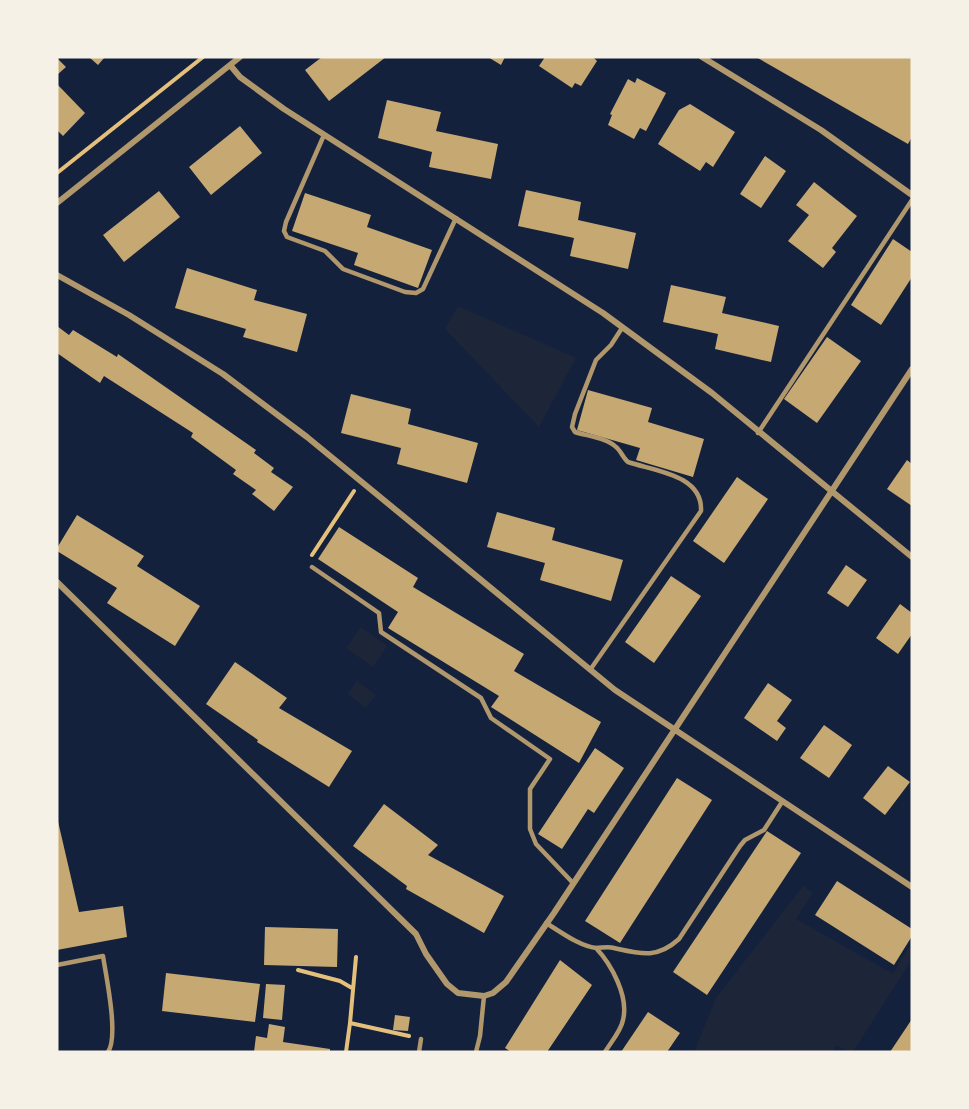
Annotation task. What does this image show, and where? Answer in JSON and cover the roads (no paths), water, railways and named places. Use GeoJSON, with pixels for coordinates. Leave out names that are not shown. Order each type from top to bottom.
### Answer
{"type":"FeatureCollection","features":[{"type":"Feature","properties":{"kind":"street"},"geometry":{"type":"LineString","coordinates":[[57,202],[240,57]]}},
{"type":"Feature","properties":{"kind":"street"},"geometry":{"type":"LineString","coordinates":[[702,57],[821,130],[912,195]]}},
{"type":"Feature","properties":{"kind":"street"},"geometry":{"type":"LineString","coordinates":[[230,65],[240,77],[284,109],[603,313],[712,393],[912,557]]}},
{"type":"Feature","properties":{"kind":"street"},"geometry":{"type":"LineString","coordinates":[[57,274],[129,315],[223,374],[307,437],[615,690],[912,887]]}},
{"type":"Feature","properties":{"kind":"street"},"geometry":{"type":"LineString","coordinates":[[57,582],[416,934],[426,954],[447,984],[458,993],[484,996],[493,993],[506,982],[912,369]]}},
{"type":"Feature","properties":{"kind":"lane"},"geometry":{"type":"LineString","coordinates":[[324,135],[286,222],[284,231],[287,237],[325,251],[343,269],[405,292],[416,293],[423,289],[456,218]]}},
{"type":"Feature","properties":{"kind":"lane"},"geometry":{"type":"LineString","coordinates":[[758,433],[912,200]]}},
{"type":"Feature","properties":{"kind":"lane"},"geometry":{"type":"LineString","coordinates":[[590,670],[701,511],[702,499],[694,486],[680,478],[628,462],[610,443],[575,432],[572,427],[596,360],[611,345],[622,328]]}},
{"type":"Feature","properties":{"kind":"lane"},"geometry":{"type":"LineString","coordinates":[[312,567],[379,613],[381,632],[481,698],[491,718],[550,759],[530,789],[530,829],[536,844],[573,883]]}},
{"type":"Feature","properties":{"kind":"lane"},"geometry":{"type":"LineString","coordinates":[[546,923],[596,948],[610,947],[645,954],[670,948],[679,939],[740,846],[745,840],[764,830],[782,802]]}},
{"type":"Feature","properties":{"kind":"lane"},"geometry":{"type":"LineString","coordinates":[[596,948],[608,960],[615,974],[625,1013],[623,1022],[605,1052]]}},
{"type":"Feature","properties":{"kind":"lane"},"geometry":{"type":"LineString","coordinates":[[57,965],[103,956],[112,1020],[111,1049],[108,1052]]}},
{"type":"Feature","properties":{"kind":"lane"},"geometry":{"type":"LineString","coordinates":[[476,1052],[484,996]]}},
{"type":"Feature","properties":{"kind":"lane"},"geometry":{"type":"LineString","coordinates":[[419,1052],[421,1039]]}}]}
